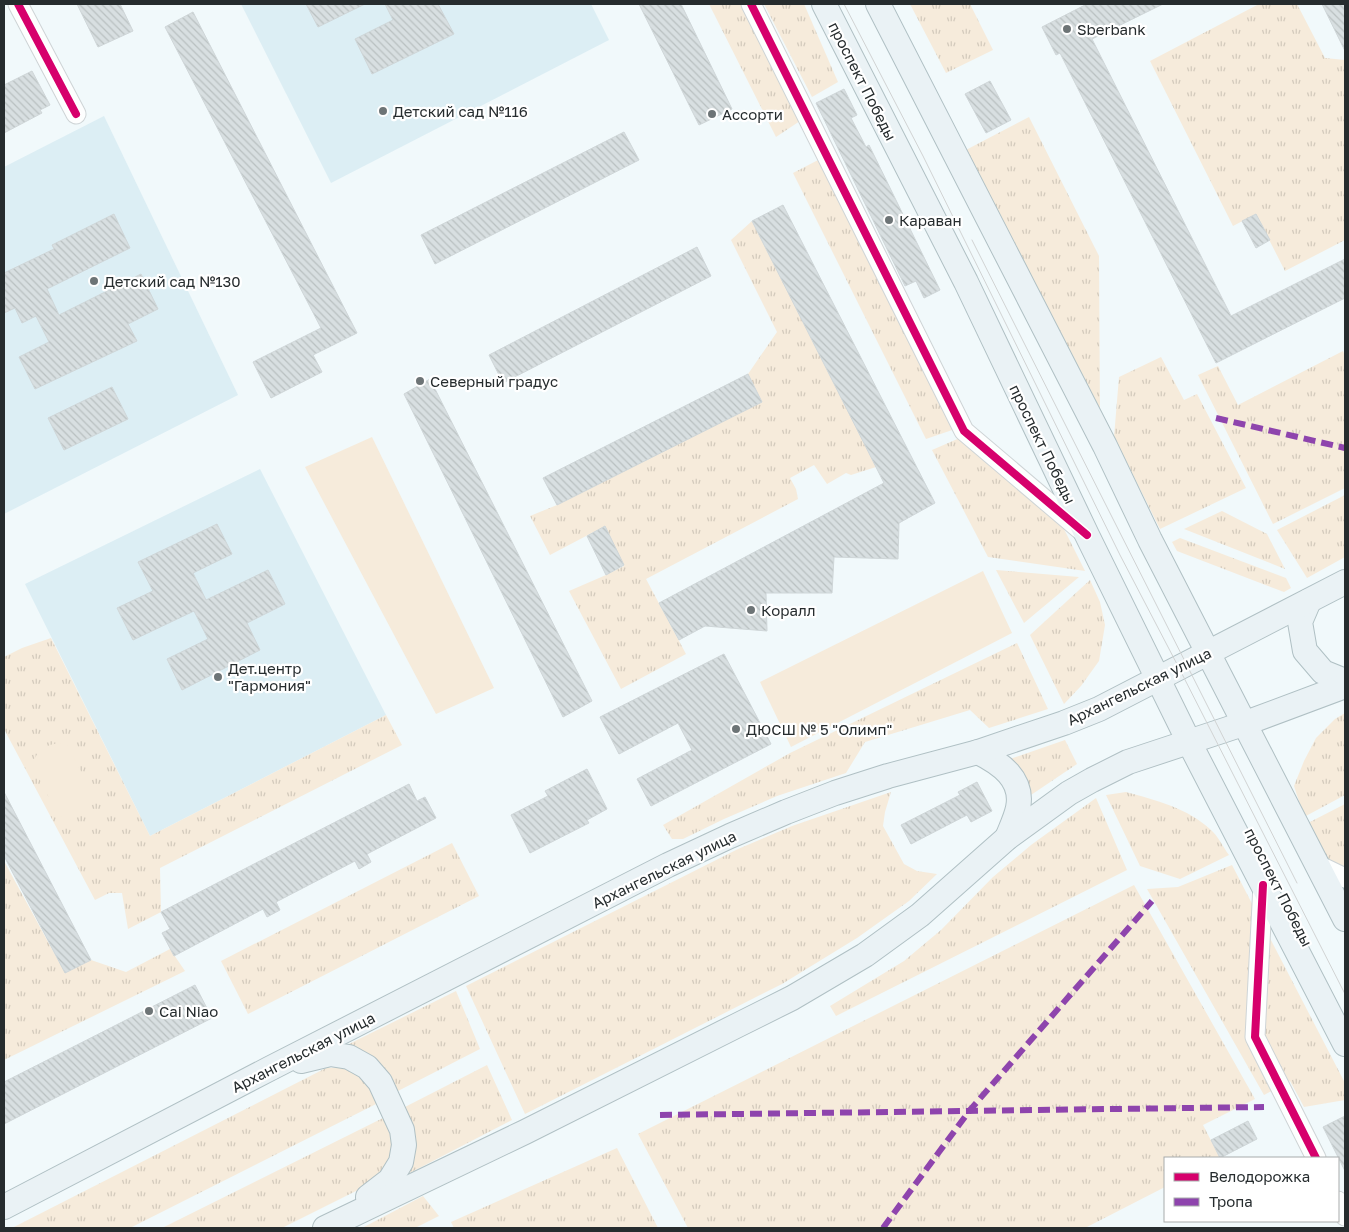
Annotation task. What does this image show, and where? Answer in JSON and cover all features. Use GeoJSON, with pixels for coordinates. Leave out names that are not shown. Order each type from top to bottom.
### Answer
{"type":"FeatureCollection","features":[{"type":"Feature","properties":{"kind":"main road","name":"проспект Победы"},"geometry":{"type":"LineString","coordinates":[[824,4],[966,282],[1189,742],[1345,1044]]}},
{"type":"Feature","properties":{"kind":"main road"},"geometry":{"type":"LineString","coordinates":[[878,4],[1345,919]]}},
{"type":"Feature","properties":{"kind":"main road","name":"Архангельская улица"},"geometry":{"type":"LineString","coordinates":[[4,1207],[668,865],[730,836],[835,793],[888,776],[978,752],[1073,719],[1158,679],[1345,582]]}},
{"type":"Feature","properties":{"kind":"main road"},"geometry":{"type":"LineString","coordinates":[[1310,601],[1300,622],[1305,650],[1322,672],[1345,681]]}},
{"type":"Feature","properties":{"kind":"main road"},"geometry":{"type":"LineString","coordinates":[[329,1226],[525,1132],[792,998],[865,955],[920,915],[1007,838],[1069,793],[1092,780],[1128,762],[1246,723],[1345,686]]}},
{"type":"Feature","properties":{"kind":"main road"},"geometry":{"type":"LineString","coordinates":[[978,752],[1005,768],[1014,781],[1018,793],[1018,807],[1007,838]]}},
{"type":"Feature","properties":{"kind":"main road"},"geometry":{"type":"LineString","coordinates":[[269,1069],[330,1054],[349,1057],[367,1067],[380,1082],[402,1130],[404,1145],[401,1162],[390,1180],[329,1226]]}},
{"type":"Feature","properties":{"kind":"street"},"geometry":{"type":"LineString","coordinates":[[18,4],[76,114]]}},
{"type":"Feature","properties":{"kind":"street"},"geometry":{"type":"LineString","coordinates":[[751,4],[964,431],[1087,535]]}},
{"type":"Feature","properties":{"kind":"street"},"geometry":{"type":"LineString","coordinates":[[1318,865],[1345,878]]}},
{"type":"Feature","properties":{"kind":"street"},"geometry":{"type":"LineString","coordinates":[[1263,885],[1255,1037],[1315,1157]]}},
{"type":"Feature","properties":{"kind":"street"},"geometry":{"type":"LineString","coordinates":[[1339,1203],[1345,1216]]}},
{"type":"Feature","properties":{"kind":"shaded area","name":"Детский сад №116"},"geometry":{"type":"Polygon","coordinates":[[[241,4],[591,4],[609,40],[331,183],[241,4]]]}},
{"type":"Feature","properties":{"kind":"shaded area","name":"Детский сад №130"},"geometry":{"type":"Polygon","coordinates":[[[104,116],[238,395],[4,514],[4,167],[104,116]]]}},
{"type":"Feature","properties":{"kind":"shaded area","name":"Дет.центр \"Гармония\""},"geometry":{"type":"Polygon","coordinates":[[[260,469],[386,715],[150,836],[25,584],[260,469]]]}},
{"type":"Feature","properties":{"kind":"green space"},"geometry":{"type":"Polygon","coordinates":[[[709,4],[744,4],[803,119],[776,137],[709,4]]]}},
{"type":"Feature","properties":{"kind":"green space"},"geometry":{"type":"Polygon","coordinates":[[[764,4],[804,4],[838,82],[812,97],[764,4]]]}},
{"type":"Feature","properties":{"kind":"green space"},"geometry":{"type":"Polygon","coordinates":[[[910,4],[970,4],[993,50],[946,73],[910,4]]]}},
{"type":"Feature","properties":{"kind":"green space"},"geometry":{"type":"Polygon","coordinates":[[[1259,4],[1297,4],[1325,58],[1345,60],[1345,240],[1285,271],[1256,214],[1233,226],[1150,61],[1259,4]]]}},
{"type":"Feature","properties":{"kind":"green space"},"geometry":{"type":"Polygon","coordinates":[[[1029,117],[1099,256],[1100,415],[962,152],[1029,117]]]}},
{"type":"Feature","properties":{"kind":"green space"},"geometry":{"type":"Polygon","coordinates":[[[822,158],[958,428],[926,439],[793,173],[822,158]]]}},
{"type":"Feature","properties":{"kind":"green space"},"geometry":{"type":"Polygon","coordinates":[[[752,221],[876,467],[851,475],[846,473],[827,484],[814,465],[790,478],[796,489],[798,499],[646,579],[686,654],[621,689],[569,591],[624,566],[605,526],[550,555],[530,516],[557,505],[762,402],[748,374],[777,332],[731,240],[752,221]]]}},
{"type":"Feature","properties":{"kind":"green space"},"geometry":{"type":"Polygon","coordinates":[[[1343,351],[1345,356],[1345,488],[1273,524],[1198,375],[1218,366],[1238,405],[1343,351]]]}},
{"type":"Feature","properties":{"kind":"green space"},"geometry":{"type":"Polygon","coordinates":[[[1161,357],[1184,400],[1197,394],[1246,488],[1160,529],[1114,437],[1119,377],[1161,357]]]}},
{"type":"Feature","properties":{"kind":"green space"},"geometry":{"type":"Polygon","coordinates":[[[372,437],[494,688],[436,714],[305,467],[372,437]]]}},
{"type":"Feature","properties":{"kind":"green space"},"geometry":{"type":"Polygon","coordinates":[[[962,437],[1063,527],[1085,571],[988,557],[932,450],[962,437]]]}},
{"type":"Feature","properties":{"kind":"green space"},"geometry":{"type":"Polygon","coordinates":[[[1345,495],[1345,557],[1307,578],[1277,530],[1345,495]]]}},
{"type":"Feature","properties":{"kind":"green space"},"geometry":{"type":"Polygon","coordinates":[[[1222,511],[1267,534],[1285,569],[1184,529],[1222,511]]]}},
{"type":"Feature","properties":{"kind":"green space"},"geometry":{"type":"Polygon","coordinates":[[[1180,538],[1286,578],[1291,588],[1284,592],[1177,551],[1172,542],[1180,538]]]}},
{"type":"Feature","properties":{"kind":"green space"},"geometry":{"type":"Polygon","coordinates":[[[996,570],[1079,577],[1024,623],[996,570]]]}},
{"type":"Feature","properties":{"kind":"green space"},"geometry":{"type":"Polygon","coordinates":[[[983,571],[1012,633],[791,747],[760,682],[983,571]]]}},
{"type":"Feature","properties":{"kind":"green space"},"geometry":{"type":"Polygon","coordinates":[[[1090,580],[1100,602],[1105,625],[1099,661],[1081,686],[1064,704],[1030,635],[1090,580]]]}},
{"type":"Feature","properties":{"kind":"green space"},"geometry":{"type":"Polygon","coordinates":[[[51,638],[150,836],[386,715],[402,745],[160,868],[161,912],[128,929],[122,893],[109,893],[95,900],[4,729],[4,657],[22,648],[51,638]]]}},
{"type":"Feature","properties":{"kind":"green space"},"geometry":{"type":"Polygon","coordinates":[[[1017,643],[1048,709],[989,728],[970,710],[865,742],[846,773],[777,796],[683,839],[672,839],[663,825],[790,753],[1017,643]]]}},
{"type":"Feature","properties":{"kind":"green space"},"geometry":{"type":"Polygon","coordinates":[[[1345,713],[1345,795],[1304,817],[1294,786],[1316,738],[1335,719],[1345,713]]]}},
{"type":"Feature","properties":{"kind":"green space"},"geometry":{"type":"Polygon","coordinates":[[[1065,740],[1077,764],[1028,797],[1007,760],[1065,740]]]}},
{"type":"Feature","properties":{"kind":"green space"},"geometry":{"type":"Polygon","coordinates":[[[60,743],[68,746],[94,797],[85,813],[67,820],[57,814],[32,764],[36,755],[42,749],[60,743]]]}},
{"type":"Feature","properties":{"kind":"green space"},"geometry":{"type":"Polygon","coordinates":[[[891,792],[883,826],[904,864],[917,871],[937,874],[909,901],[857,938],[782,984],[525,1114],[466,986],[738,849],[792,826],[891,792]]]}},
{"type":"Feature","properties":{"kind":"green space"},"geometry":{"type":"Polygon","coordinates":[[[1126,792],[1182,810],[1202,822],[1214,832],[1229,855],[1180,879],[1140,866],[1106,795],[1126,792]]]}},
{"type":"Feature","properties":{"kind":"green space"},"geometry":{"type":"Polygon","coordinates":[[[1096,798],[1127,870],[836,1016],[830,1006],[904,961],[941,930],[993,877],[1031,845],[1096,798]]]}},
{"type":"Feature","properties":{"kind":"green space"},"geometry":{"type":"Polygon","coordinates":[[[1345,804],[1345,873],[1330,866],[1306,824],[1345,804]]]}},
{"type":"Feature","properties":{"kind":"green space"},"geometry":{"type":"Polygon","coordinates":[[[452,843],[479,896],[248,1014],[221,961],[452,843]]]}},
{"type":"Feature","properties":{"kind":"green space"},"geometry":{"type":"Polygon","coordinates":[[[4,861],[65,973],[91,960],[126,972],[170,949],[185,971],[4,1060],[4,861]]]}},
{"type":"Feature","properties":{"kind":"green space"},"geometry":{"type":"Polygon","coordinates":[[[1232,865],[1345,1083],[1345,1100],[1304,1107],[1290,1081],[1264,1095],[1147,889],[1178,887],[1232,865]]]}},
{"type":"Feature","properties":{"kind":"green space"},"geometry":{"type":"Polygon","coordinates":[[[1134,885],[1255,1099],[1203,1125],[1219,1157],[1164,1157],[1164,1188],[1085,1228],[688,1228],[638,1134],[1134,885]]]}},
{"type":"Feature","properties":{"kind":"green space"},"geometry":{"type":"Polygon","coordinates":[[[456,991],[480,1049],[396,1092],[347,1045],[456,991]]]}},
{"type":"Feature","properties":{"kind":"green space"},"geometry":{"type":"Polygon","coordinates":[[[487,1065],[512,1120],[404,1176],[403,1108],[487,1065]]]}},
{"type":"Feature","properties":{"kind":"green space"},"geometry":{"type":"Polygon","coordinates":[[[346,1067],[361,1073],[380,1102],[130,1228],[12,1228],[326,1068],[346,1067]]]}},
{"type":"Feature","properties":{"kind":"green space"},"geometry":{"type":"Polygon","coordinates":[[[387,1116],[394,1133],[392,1163],[372,1183],[282,1228],[162,1228],[387,1116]]]}},
{"type":"Feature","properties":{"kind":"green space"},"geometry":{"type":"Polygon","coordinates":[[[617,1148],[658,1228],[454,1228],[451,1222],[617,1148]]]}},
{"type":"Feature","properties":{"kind":"green space"},"geometry":{"type":"Polygon","coordinates":[[[423,1196],[439,1216],[415,1228],[362,1228],[423,1196]]]}},
{"type":"Feature","properties":{"kind":"building"},"geometry":{"type":"Polygon","coordinates":[[[77,4],[120,4],[133,31],[98,47],[77,4]]]}},
{"type":"Feature","properties":{"kind":"building"},"geometry":{"type":"Polygon","coordinates":[[[306,4],[365,4],[318,27],[306,4]]]}},
{"type":"Feature","properties":{"kind":"building"},"geometry":{"type":"Polygon","coordinates":[[[385,4],[438,4],[454,34],[372,74],[355,39],[393,20],[385,4]]]}},
{"type":"Feature","properties":{"kind":"building"},"geometry":{"type":"Polygon","coordinates":[[[639,4],[681,4],[732,109],[699,125],[639,4]]]}},
{"type":"Feature","properties":{"kind":"building"},"geometry":{"type":"Polygon","coordinates":[[[1087,4],[1163,4],[1092,39],[1231,316],[1345,259],[1345,298],[1216,363],[1060,53],[1056,55],[1042,27],[1087,4]]]}},
{"type":"Feature","properties":{"kind":"building"},"geometry":{"type":"Polygon","coordinates":[[[1322,4],[1345,4],[1345,51],[1322,4]]]}},
{"type":"Feature","properties":{"kind":"building"},"geometry":{"type":"Polygon","coordinates":[[[193,12],[357,333],[313,355],[322,372],[271,398],[253,362],[321,328],[165,27],[193,12]]]}},
{"type":"Feature","properties":{"kind":"building"},"geometry":{"type":"Polygon","coordinates":[[[32,71],[50,105],[40,110],[42,113],[4,133],[4,85],[32,71]]]}},
{"type":"Feature","properties":{"kind":"building"},"geometry":{"type":"Polygon","coordinates":[[[990,81],[1011,120],[986,133],[965,94],[990,81]]]}},
{"type":"Feature","properties":{"kind":"building","name":"Караван"},"geometry":{"type":"Polygon","coordinates":[[[844,89],[857,115],[851,118],[866,147],[869,145],[940,290],[924,298],[916,281],[905,286],[816,103],[844,89]]]}},
{"type":"Feature","properties":{"kind":"building"},"geometry":{"type":"Polygon","coordinates":[[[624,132],[639,160],[435,264],[421,235],[624,132]]]}},
{"type":"Feature","properties":{"kind":"building"},"geometry":{"type":"Polygon","coordinates":[[[783,205],[935,503],[899,523],[898,559],[834,557],[832,593],[766,593],[767,631],[705,626],[679,640],[659,603],[884,483],[752,221],[783,205]]]}},
{"type":"Feature","properties":{"kind":"building"},"geometry":{"type":"Polygon","coordinates":[[[114,214],[130,248],[47,289],[59,315],[141,274],[158,309],[128,324],[137,341],[35,389],[19,357],[49,342],[36,316],[22,323],[15,308],[4,313],[4,273],[54,249],[52,245],[114,214]]]}},
{"type":"Feature","properties":{"kind":"building"},"geometry":{"type":"Polygon","coordinates":[[[1256,214],[1270,240],[1256,248],[1242,221],[1256,214]]]}},
{"type":"Feature","properties":{"kind":"building"},"geometry":{"type":"Polygon","coordinates":[[[697,247],[711,276],[503,383],[489,355],[697,247]]]}},
{"type":"Feature","properties":{"kind":"building"},"geometry":{"type":"Polygon","coordinates":[[[748,374],[762,402],[557,505],[543,478],[748,374]]]}},
{"type":"Feature","properties":{"kind":"building"},"geometry":{"type":"Polygon","coordinates":[[[430,379],[592,701],[563,717],[404,394],[430,379]]]}},
{"type":"Feature","properties":{"kind":"building"},"geometry":{"type":"Polygon","coordinates":[[[112,387],[128,419],[64,450],[48,418],[112,387]]]}},
{"type":"Feature","properties":{"kind":"building"},"geometry":{"type":"Polygon","coordinates":[[[217,524],[232,554],[193,573],[206,600],[268,570],[285,604],[247,623],[260,650],[182,690],[167,659],[208,639],[194,611],[133,640],[117,608],[153,591],[138,562],[217,524]]]}},
{"type":"Feature","properties":{"kind":"building"},"geometry":{"type":"Polygon","coordinates":[[[605,526],[624,565],[606,575],[587,536],[605,526]]]}},
{"type":"Feature","properties":{"kind":"building"},"geometry":{"type":"Polygon","coordinates":[[[724,654],[771,744],[651,806],[637,779],[692,750],[678,723],[619,754],[600,717],[724,654]]]}},
{"type":"Feature","properties":{"kind":"building"},"geometry":{"type":"Polygon","coordinates":[[[587,769],[607,809],[587,820],[589,823],[530,853],[511,815],[548,796],[545,791],[587,769]]]}},
{"type":"Feature","properties":{"kind":"building"},"geometry":{"type":"Polygon","coordinates":[[[977,782],[992,811],[971,822],[967,815],[911,844],[901,825],[960,795],[958,792],[977,782]]]}},
{"type":"Feature","properties":{"kind":"building"},"geometry":{"type":"Polygon","coordinates":[[[409,784],[417,801],[425,797],[436,818],[367,854],[371,862],[359,869],[355,861],[276,902],[280,910],[267,917],[263,909],[174,956],[162,933],[170,929],[161,912],[409,784]]]}},
{"type":"Feature","properties":{"kind":"building"},"geometry":{"type":"Polygon","coordinates":[[[4,792],[91,960],[65,973],[4,856],[4,792]]]}},
{"type":"Feature","properties":{"kind":"building"},"geometry":{"type":"Polygon","coordinates":[[[195,985],[212,1018],[4,1124],[4,1082],[195,985]]]}},
{"type":"Feature","properties":{"kind":"building"},"geometry":{"type":"Polygon","coordinates":[[[1345,1116],[1345,1171],[1339,1157],[1323,1127],[1345,1116]]]}},
{"type":"Feature","properties":{"kind":"building"},"geometry":{"type":"Polygon","coordinates":[[[1248,1121],[1257,1139],[1222,1157],[1220,1157],[1211,1140],[1248,1121]]]}},
{"type":"Feature","properties":{"kind":"tram line"},"geometry":{"type":"LineString","coordinates":[[844,4],[923,156],[1120,555],[1345,994]]}},
{"type":"Feature","properties":{"kind":"tram line"},"geometry":{"type":"LineString","coordinates":[[972,240],[1297,883]]}},
{"type":"Feature","properties":{"kind":"marked path"},"geometry":{"type":"LineString","coordinates":[[1216,418],[1345,448]]}},
{"type":"Feature","properties":{"kind":"marked path"},"geometry":{"type":"LineString","coordinates":[[883,1228],[970,1110],[1152,901]]}},
{"type":"Feature","properties":{"kind":"marked path"},"geometry":{"type":"LineString","coordinates":[[660,1115],[1264,1107]]}},
{"type":"Feature","properties":{"kind":"cycle path"},"geometry":{"type":"LineString","coordinates":[[18,4],[76,114]]}},
{"type":"Feature","properties":{"kind":"cycle path"},"geometry":{"type":"LineString","coordinates":[[751,4],[964,431],[1087,535]]}},
{"type":"Feature","properties":{"kind":"cycle path"},"geometry":{"type":"LineString","coordinates":[[1263,885],[1255,1037],[1315,1157]]}},
{"type":"Feature","properties":{"kind":"place","name":"Sberbank"},"geometry":{"type":"Point","coordinates":[1067,29]}},
{"type":"Feature","properties":{"kind":"place","name":"Детский сад №116"},"geometry":{"type":"Point","coordinates":[383,111]}},
{"type":"Feature","properties":{"kind":"place","name":"Ассорти"},"geometry":{"type":"Point","coordinates":[712,114]}},
{"type":"Feature","properties":{"kind":"place","name":"Караван"},"geometry":{"type":"Point","coordinates":[889,220]}},
{"type":"Feature","properties":{"kind":"place","name":"Детский сад №130"},"geometry":{"type":"Point","coordinates":[94,281]}},
{"type":"Feature","properties":{"kind":"place","name":"Северный градус"},"geometry":{"type":"Point","coordinates":[420,381]}},
{"type":"Feature","properties":{"kind":"place","name":"Коралл"},"geometry":{"type":"Point","coordinates":[751,610]}},
{"type":"Feature","properties":{"kind":"place","name":"Дет.центр \"Гармония\""},"geometry":{"type":"Point","coordinates":[218,677]}},
{"type":"Feature","properties":{"kind":"place","name":"ДЮСШ № 5 \"Олимп\""},"geometry":{"type":"Point","coordinates":[736,729]}},
{"type":"Feature","properties":{"kind":"place","name":"Cai Niao"},"geometry":{"type":"Point","coordinates":[149,1011]}}]}
